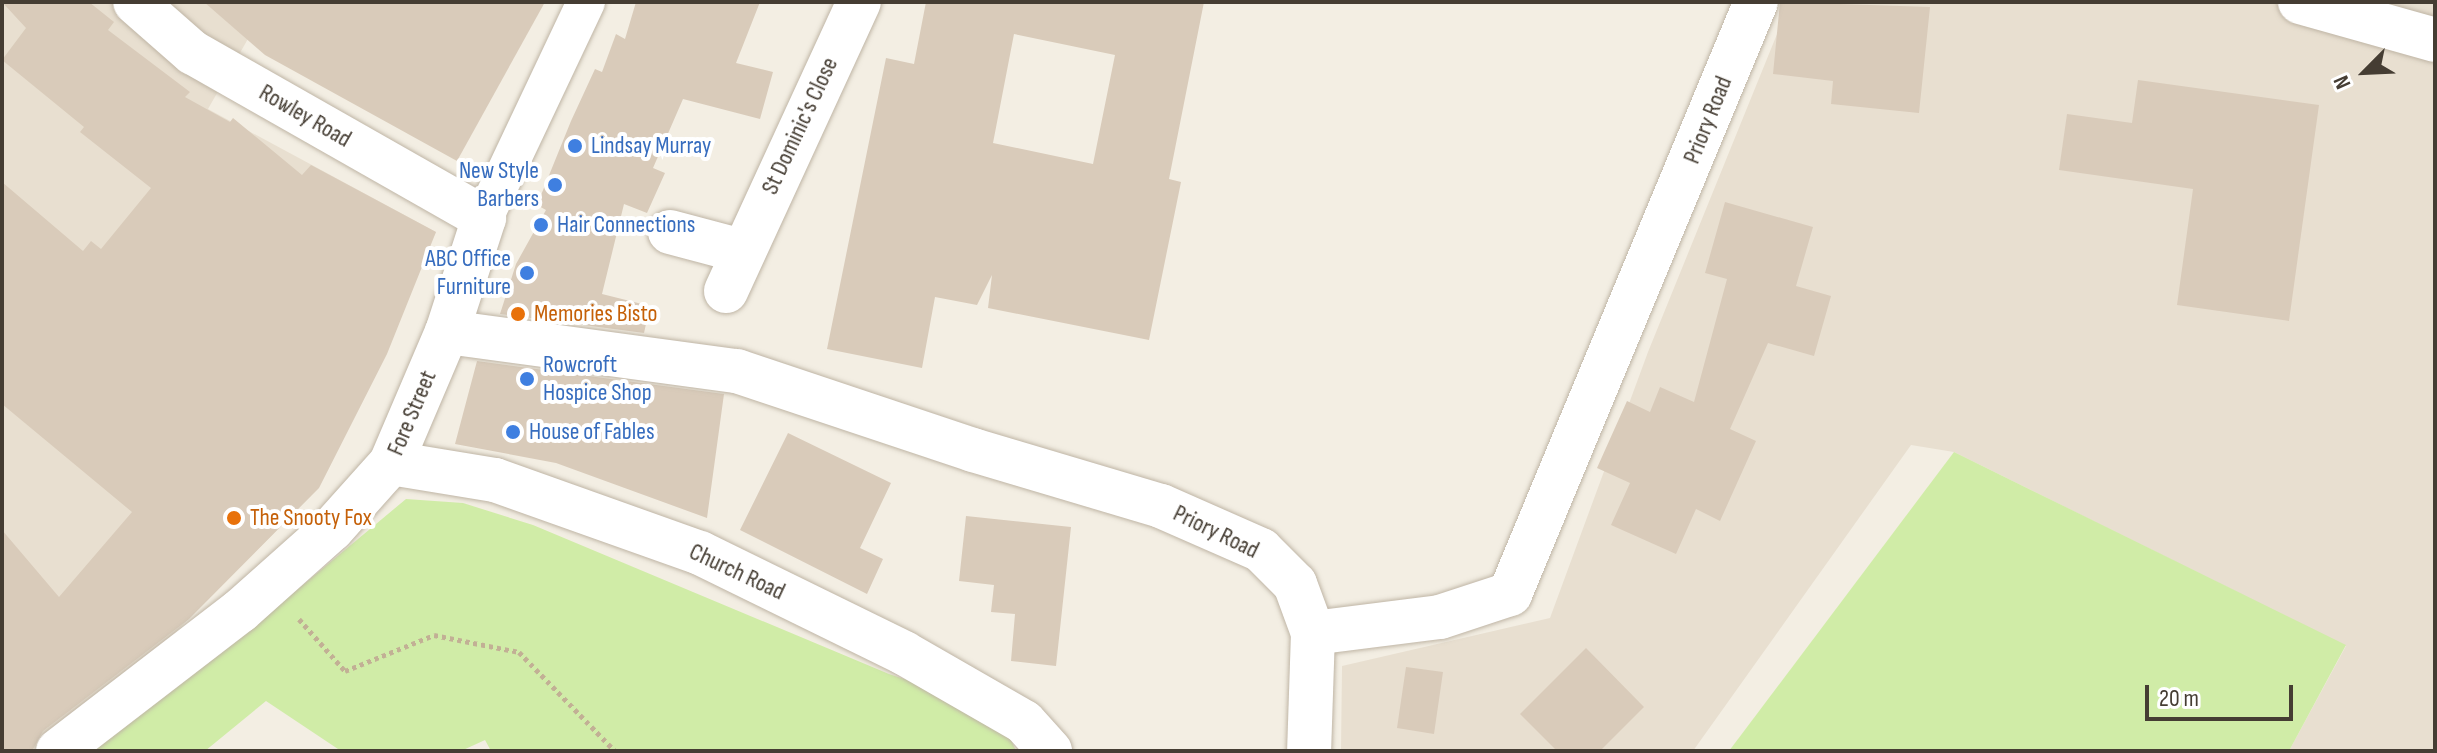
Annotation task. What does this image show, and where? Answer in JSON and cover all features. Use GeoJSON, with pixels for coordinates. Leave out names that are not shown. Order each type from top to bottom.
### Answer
{"type":"FeatureCollection","features":[{"type":"Feature","properties":{"kind":"street","name":"Rowley Road"},"geometry":{"type":"LineString","coordinates":[[135,2],[193,53],[484,218]]}},
{"type":"Feature","properties":{"kind":"street","name":"Fore Street"},"geometry":{"type":"LineString","coordinates":[[58,751],[269,586],[332,529],[391,463],[447,332],[484,218],[586,2]]}},
{"type":"Feature","properties":{"kind":"street","name":"St Dominic's Close"},"geometry":{"type":"LineString","coordinates":[[726,291],[859,2]]}},
{"type":"Feature","properties":{"kind":"street","name":"Priory Road"},"geometry":{"type":"LineString","coordinates":[[447,332],[737,371],[973,450],[1161,506],[1261,550],[1295,584],[1313,633],[1440,617],[1510,594],[1756,2]]}},
{"type":"Feature","properties":{"kind":"street"},"geometry":{"type":"LineString","coordinates":[[2300,2],[2435,40]]}},
{"type":"Feature","properties":{"kind":"street"},"geometry":{"type":"LineString","coordinates":[[670,232],[742,251]]}},
{"type":"Feature","properties":{"kind":"street","name":"Church Road"},"geometry":{"type":"LineString","coordinates":[[391,463],[495,480],[700,553],[904,653],[1024,722],[1050,751]]}},
{"type":"Feature","properties":{"kind":"street"},"geometry":{"type":"LineString","coordinates":[[1309,751],[1313,633]]}},
{"type":"Feature","properties":{"kind":"path"},"geometry":{"type":"LineString","coordinates":[[269,586],[345,671],[434,635],[519,652],[615,751]]}},
{"type":"Feature","properties":{"kind":"shaded area"},"geometry":{"type":"Polygon","coordinates":[[[2,2],[269,2],[208,109],[436,232],[290,517],[145,663],[33,749],[8,751],[2,751],[2,2]]]}},
{"type":"Feature","properties":{"kind":"shaded area"},"geometry":{"type":"Polygon","coordinates":[[[1790,2],[2435,2],[2435,751],[2289,751],[2346,646],[1954,452],[1911,445],[1693,751],[1341,751],[1342,666],[1550,618],[1648,352],[1790,2]]]}},
{"type":"Feature","properties":{"kind":"green space"},"geometry":{"type":"Polygon","coordinates":[[[1954,452],[2346,645],[2289,751],[1729,751],[1954,452]]]}},
{"type":"Feature","properties":{"kind":"green space"},"geometry":{"type":"Polygon","coordinates":[[[406,499],[463,503],[533,525],[889,674],[964,699],[1005,726],[1016,751],[491,751],[485,740],[461,751],[341,751],[266,701],[205,751],[87,751],[220,654],[406,499]]]}},
{"type":"Feature","properties":{"kind":"building"},"geometry":{"type":"Polygon","coordinates":[[[2,2],[89,2],[114,22],[108,30],[190,92],[185,97],[230,122],[233,118],[302,175],[311,165],[436,232],[387,354],[319,488],[189,619],[43,731],[33,749],[8,751],[2,751],[2,530],[59,597],[132,512],[2,404],[2,182],[83,251],[91,241],[101,249],[151,188],[80,132],[84,127],[2,60],[26,28],[2,2]]]}},
{"type":"Feature","properties":{"kind":"building"},"geometry":{"type":"Polygon","coordinates":[[[204,2],[545,2],[457,161],[265,55],[204,2]]]}},
{"type":"Feature","properties":{"kind":"building"},"geometry":{"type":"Polygon","coordinates":[[[636,2],[760,2],[736,63],[773,72],[760,119],[683,99],[653,168],[665,173],[647,213],[624,204],[602,294],[650,306],[644,333],[500,314],[516,264],[546,210],[537,205],[571,121],[595,69],[602,72],[616,34],[625,39],[636,2]]]}},
{"type":"Feature","properties":{"kind":"building"},"geometry":{"type":"Polygon","coordinates":[[[926,2],[1204,2],[1169,179],[1181,182],[1149,340],[988,308],[992,275],[977,305],[935,297],[922,368],[827,349],[886,58],[914,64],[926,2]],[[1014,34],[993,143],[1093,164],[1115,55],[1014,34]]]}},
{"type":"Feature","properties":{"kind":"building"},"geometry":{"type":"Polygon","coordinates":[[[1780,2],[1930,7],[1919,113],[1831,104],[1833,81],[1773,74],[1780,2]]]}},
{"type":"Feature","properties":{"kind":"building"},"geometry":{"type":"Polygon","coordinates":[[[2138,80],[2319,105],[2289,321],[2177,305],[2193,189],[2059,170],[2067,114],[2132,123],[2138,80]]]}},
{"type":"Feature","properties":{"kind":"building"},"geometry":{"type":"Polygon","coordinates":[[[1725,202],[1813,227],[1796,286],[1831,296],[1814,356],[1768,343],[1730,429],[1756,441],[1720,521],[1696,509],[1676,554],[1611,525],[1630,483],[1597,468],[1627,401],[1650,412],[1660,387],[1694,402],[1727,279],[1705,273],[1725,202]]]}},
{"type":"Feature","properties":{"kind":"building"},"geometry":{"type":"Polygon","coordinates":[[[477,361],[724,394],[707,518],[556,463],[455,444],[477,361]]]}},
{"type":"Feature","properties":{"kind":"building"},"geometry":{"type":"Polygon","coordinates":[[[788,433],[891,483],[860,548],[883,559],[867,594],[740,530],[788,433]]]}},
{"type":"Feature","properties":{"kind":"building"},"geometry":{"type":"Polygon","coordinates":[[[966,516],[1071,527],[1056,666],[1011,661],[1015,614],[991,612],[994,585],[959,581],[966,516]]]}},
{"type":"Feature","properties":{"kind":"building"},"geometry":{"type":"Polygon","coordinates":[[[1586,648],[1644,707],[1600,751],[1557,751],[1520,714],[1586,648]]]}},
{"type":"Feature","properties":{"kind":"building"},"geometry":{"type":"Polygon","coordinates":[[[1406,667],[1443,672],[1434,734],[1397,728],[1406,667]]]}},
{"type":"Feature","properties":{"kind":"place","name":"Lindsay Murray"},"geometry":{"type":"Point","coordinates":[575,146]}},
{"type":"Feature","properties":{"kind":"place","name":"New Style Barbers"},"geometry":{"type":"Point","coordinates":[555,185]}},
{"type":"Feature","properties":{"kind":"place","name":"Hair Connections"},"geometry":{"type":"Point","coordinates":[541,225]}},
{"type":"Feature","properties":{"kind":"place","name":"ABC Office Furniture"},"geometry":{"type":"Point","coordinates":[527,273]}},
{"type":"Feature","properties":{"kind":"place","name":"Memories Bisto"},"geometry":{"type":"Point","coordinates":[518,314]}},
{"type":"Feature","properties":{"kind":"place","name":"Rowcroft Hospice Shop"},"geometry":{"type":"Point","coordinates":[527,379]}},
{"type":"Feature","properties":{"kind":"place","name":"House of Fables"},"geometry":{"type":"Point","coordinates":[513,432]}},
{"type":"Feature","properties":{"kind":"place","name":"The Snooty Fox"},"geometry":{"type":"Point","coordinates":[234,518]}}]}
